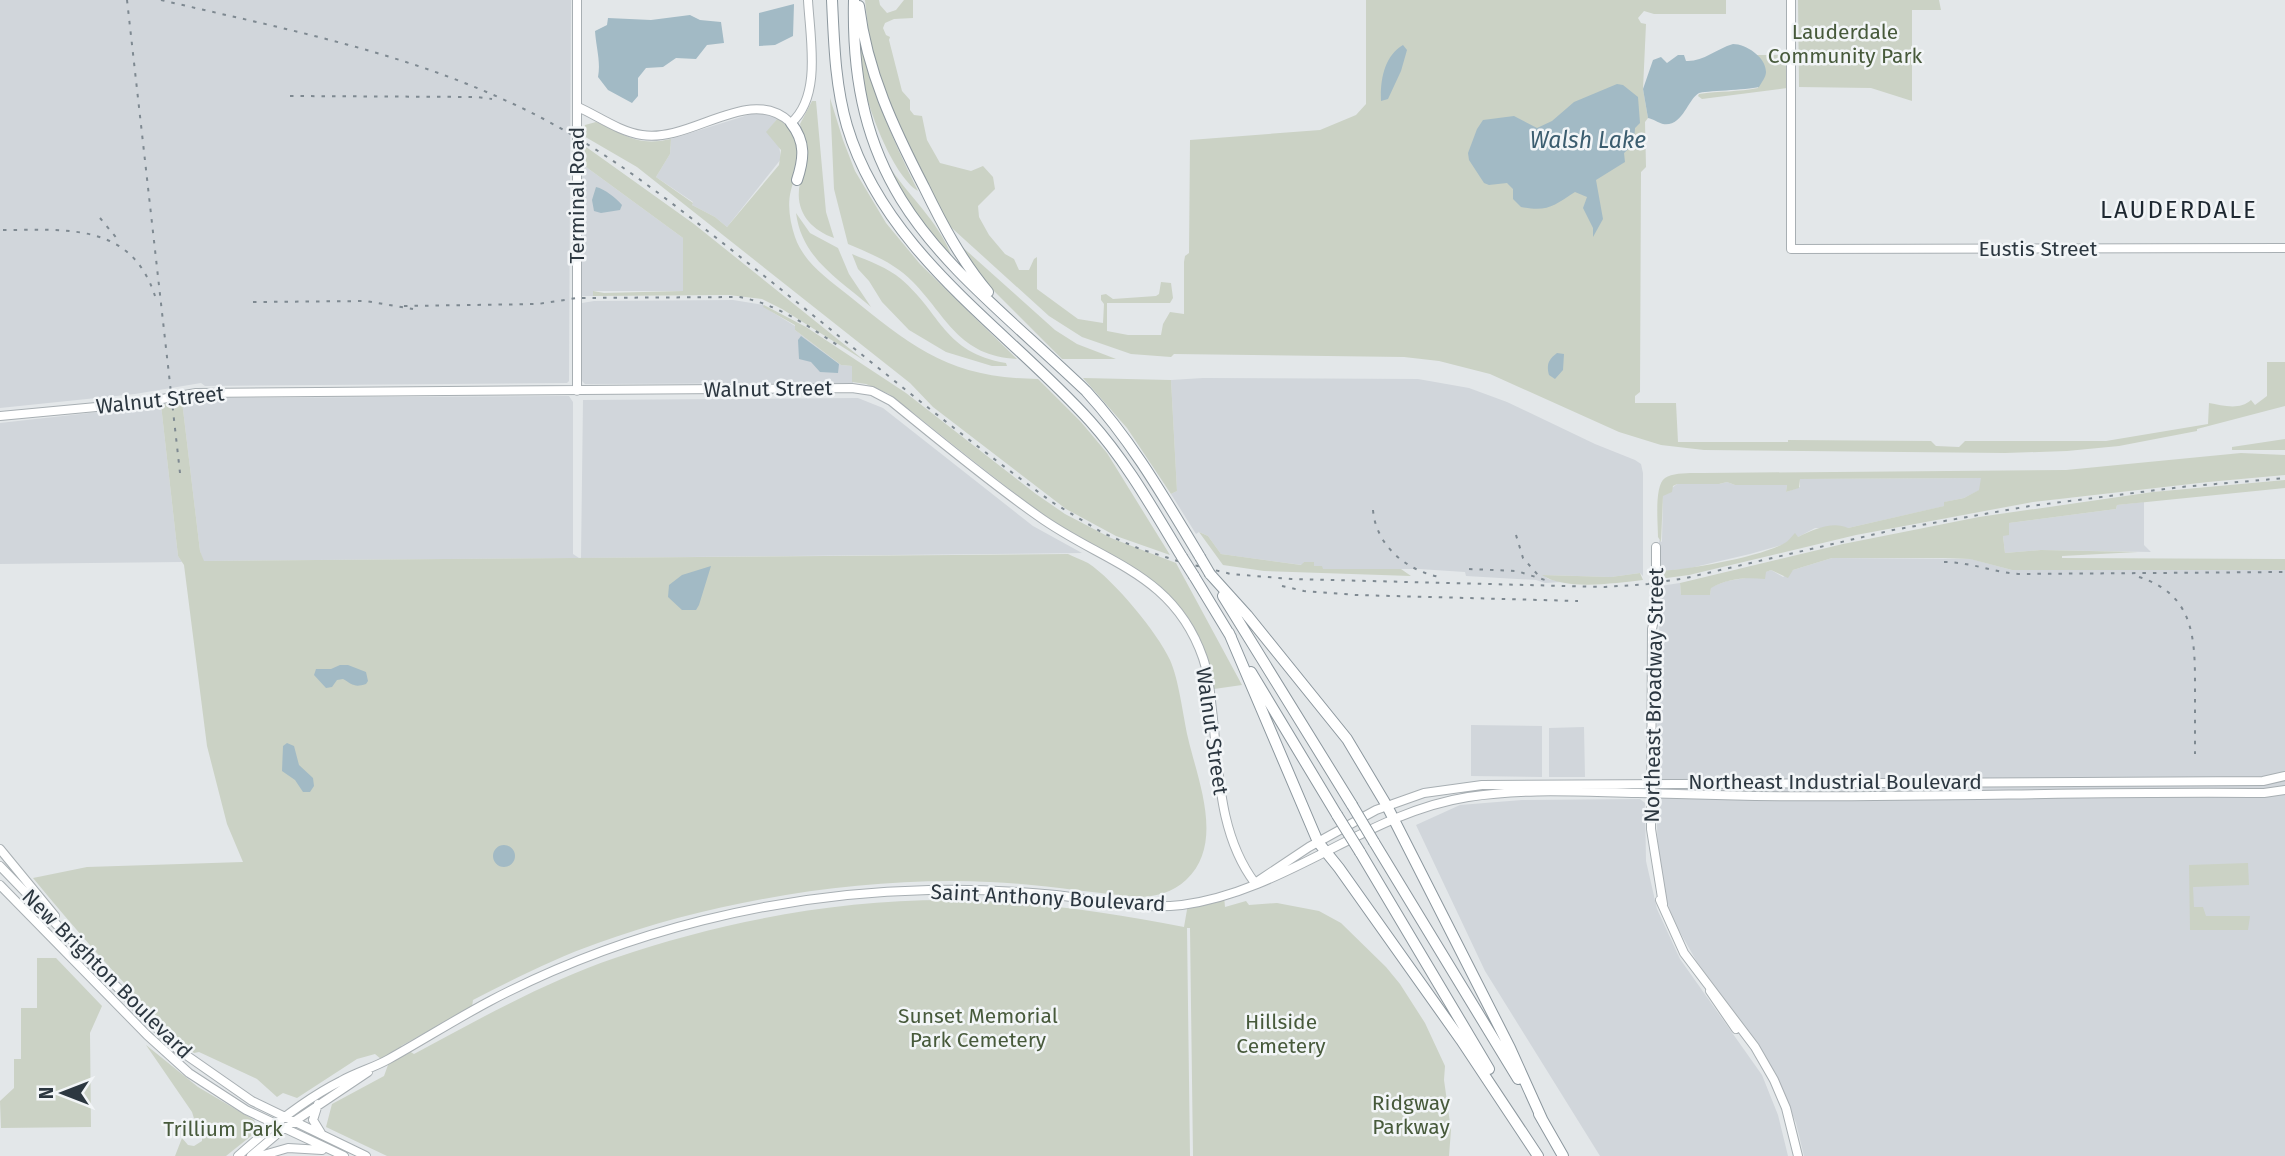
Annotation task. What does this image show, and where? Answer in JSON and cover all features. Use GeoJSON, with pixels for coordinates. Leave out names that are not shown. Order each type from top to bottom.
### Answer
{"type":"FeatureCollection","features":[{"type":"Feature","properties":{"kind":"highway"},"geometry":{"type":"LineString","coordinates":[[832,0],[835,63],[843,110],[855,147],[884,205],[909,240],[1055,384],[1106,440],[1194,576],[1539,1156]]}},
{"type":"Feature","properties":{"kind":"highway"},"geometry":{"type":"LineString","coordinates":[[856,0],[876,82],[891,123],[961,256],[1012,321]]}},
{"type":"Feature","properties":{"kind":"highway"},"geometry":{"type":"LineString","coordinates":[[856,0],[855,65],[862,106],[872,143],[890,184],[935,248],[1086,391],[1124,436],[1352,805],[1563,1156]]}},
{"type":"Feature","properties":{"kind":"highway"},"geometry":{"type":"LineString","coordinates":[[791,123],[799,135],[803,149],[797,180]]}},
{"type":"Feature","properties":{"kind":"highway"},"geometry":{"type":"LineString","coordinates":[[1210,574],[1247,615],[1347,739],[1388,806],[1510,1048],[1542,1119]]}},
{"type":"Feature","properties":{"kind":"highway"},"geometry":{"type":"LineString","coordinates":[[1228,633],[1318,842],[1461,1040],[1539,1156]]}},
{"type":"Feature","properties":{"kind":"street","name":"Terminal Road"},"geometry":{"type":"LineString","coordinates":[[577,0],[577,391]]}},
{"type":"Feature","properties":{"kind":"street"},"geometry":{"type":"LineString","coordinates":[[578,107],[642,135],[660,135],[701,125],[750,108],[773,110],[791,123],[806,106],[811,91],[808,0]]}},
{"type":"Feature","properties":{"kind":"street","name":"Eustis Street"},"geometry":{"type":"LineString","coordinates":[[1791,0],[1791,249],[2285,248]]}},
{"type":"Feature","properties":{"kind":"street"},"geometry":{"type":"LineString","coordinates":[[578,129],[586,120],[598,116]]}},
{"type":"Feature","properties":{"kind":"street","name":"Walnut Street"},"geometry":{"type":"LineString","coordinates":[[0,416],[139,403],[196,393],[852,388],[872,391],[891,401],[1041,519],[1145,578],[1177,610],[1190,630],[1203,659],[1210,690],[1223,808],[1232,840],[1244,868],[1255,883]]}},
{"type":"Feature","properties":{"kind":"street","name":"Northeast Broadway Street"},"geometry":{"type":"LineString","coordinates":[[1656,549],[1656,611],[1652,629],[1651,793],[1652,838],[1663,904],[1684,953],[1761,1056],[1783,1100],[1798,1156]]}},
{"type":"Feature","properties":{"kind":"street","name":"Northeast Industrial Boulevard"},"geometry":{"type":"LineString","coordinates":[[1388,806],[1424,793],[1482,785],[2263,780],[2285,776]]}},
{"type":"Feature","properties":{"kind":"street","name":"Northeast Industrial Boulevard"},"geometry":{"type":"LineString","coordinates":[[1394,818],[1446,801],[1498,793],[1577,791],[1751,796],[2264,793],[2285,790]]}},
{"type":"Feature","properties":{"kind":"street","name":"Saint Anthony Boulevard"},"geometry":{"type":"LineString","coordinates":[[1255,883],[1318,842],[1365,815],[1388,806]]}},
{"type":"Feature","properties":{"kind":"street","name":"Saint Anthony Boulevard"},"geometry":{"type":"LineString","coordinates":[[279,1127],[285,1117],[334,1084],[370,1070],[492,1000],[582,959],[667,930],[754,909],[857,894],[930,890],[1018,891],[1156,907],[1206,901],[1270,880],[1394,818]]}},
{"type":"Feature","properties":{"kind":"street"},"geometry":{"type":"LineString","coordinates":[[0,849],[73,941]]}},
{"type":"Feature","properties":{"kind":"street","name":"New Brighton Boulevard"},"geometry":{"type":"LineString","coordinates":[[0,866],[176,1048],[232,1089],[293,1122],[366,1156]]}},
{"type":"Feature","properties":{"kind":"street","name":"New Brighton Boulevard"},"geometry":{"type":"LineString","coordinates":[[2,888],[171,1058],[227,1099],[279,1127],[344,1156]]}},
{"type":"Feature","properties":{"kind":"street","name":"Saint Anthony Boulevard"},"geometry":{"type":"LineString","coordinates":[[242,1155],[279,1127],[293,1122],[370,1070]]}},
{"type":"Feature","properties":{"kind":"street"},"geometry":{"type":"LineString","coordinates":[[318,1104],[313,1120],[323,1136]]}},
{"type":"Feature","properties":{"kind":"street"},"geometry":{"type":"LineString","coordinates":[[260,1156],[288,1148],[330,1151]]}},
{"type":"Feature","properties":{"kind":"shaded area"},"geometry":{"type":"Polygon","coordinates":[[[0,0],[571,0],[569,381],[205,386],[201,383],[135,394],[0,408],[0,0]]]}},
{"type":"Feature","properties":{"kind":"shaded area"},"geometry":{"type":"Polygon","coordinates":[[[762,113],[778,118],[767,132],[779,145],[781,159],[727,227],[692,205],[693,202],[656,177],[670,154],[671,139],[762,113]]]}},
{"type":"Feature","properties":{"kind":"shaded area"},"geometry":{"type":"Polygon","coordinates":[[[582,164],[683,238],[683,291],[594,291],[593,296],[582,296],[582,164]]]}},
{"type":"Feature","properties":{"kind":"shaded area"},"geometry":{"type":"Polygon","coordinates":[[[733,300],[764,305],[795,326],[795,330],[841,365],[852,366],[853,383],[585,384],[582,381],[582,303],[733,300]]]}},
{"type":"Feature","properties":{"kind":"shaded area"},"geometry":{"type":"Polygon","coordinates":[[[1418,379],[1469,388],[1507,402],[1641,464],[1643,576],[1640,573],[1611,577],[1544,575],[1548,579],[1562,582],[1545,583],[1419,569],[1322,569],[1314,566],[1314,563],[1304,562],[1302,565],[1221,554],[1208,536],[1199,532],[1196,534],[1171,494],[1177,491],[1171,380],[1418,379]]]}},
{"type":"Feature","properties":{"kind":"shaded area"},"geometry":{"type":"Polygon","coordinates":[[[569,396],[573,402],[573,554],[579,558],[203,561],[182,401],[206,398],[569,396]]]}},
{"type":"Feature","properties":{"kind":"shaded area"},"geometry":{"type":"Polygon","coordinates":[[[858,398],[883,408],[1033,526],[1082,553],[581,558],[583,400],[858,398]]]}},
{"type":"Feature","properties":{"kind":"shaded area"},"geometry":{"type":"Polygon","coordinates":[[[161,405],[178,556],[182,562],[0,564],[0,423],[161,405]]]}},
{"type":"Feature","properties":{"kind":"shaded area"},"geometry":{"type":"Polygon","coordinates":[[[1982,478],[1980,490],[1964,498],[1945,502],[1945,506],[1848,528],[1815,528],[1785,544],[1750,554],[1686,569],[1659,571],[1663,495],[1677,484],[1727,482],[1735,485],[1787,485],[1786,492],[1800,487],[1800,479],[1982,478]]]}},
{"type":"Feature","properties":{"kind":"shaded area"},"geometry":{"type":"Polygon","coordinates":[[[2144,502],[2144,545],[2151,552],[2041,550],[2005,553],[2003,536],[2009,523],[2116,509],[2117,505],[2144,502]]]}},
{"type":"Feature","properties":{"kind":"shaded area"},"geometry":{"type":"Polygon","coordinates":[[[1832,558],[1971,559],[2012,570],[2285,570],[2285,1156],[1804,1156],[1796,1123],[1775,1072],[1697,962],[1673,920],[1663,889],[1658,859],[1656,791],[1660,586],[1680,583],[1681,595],[1710,595],[1711,587],[1727,581],[1752,577],[1771,570],[1783,577],[1793,570],[1832,558]]]}},
{"type":"Feature","properties":{"kind":"shaded area"},"geometry":{"type":"Polygon","coordinates":[[[1471,725],[1542,726],[1542,777],[1471,776],[1471,725]]]}},
{"type":"Feature","properties":{"kind":"shaded area"},"geometry":{"type":"Polygon","coordinates":[[[1584,727],[1585,777],[1549,777],[1549,728],[1584,727]]]}},
{"type":"Feature","properties":{"kind":"shaded area"},"geometry":{"type":"Polygon","coordinates":[[[1640,799],[1645,803],[1646,861],[1657,909],[1680,959],[1762,1075],[1778,1115],[1788,1156],[1600,1156],[1485,971],[1416,825],[1460,805],[1522,800],[1640,799]]]}},
{"type":"Feature","properties":{"kind":"green space"},"geometry":{"type":"Polygon","coordinates":[[[865,0],[879,0],[887,13],[896,10],[904,0],[913,0],[913,18],[894,19],[885,23],[883,28],[890,37],[902,91],[910,100],[910,110],[914,115],[922,116],[927,140],[940,163],[971,171],[983,166],[993,177],[995,189],[978,206],[979,217],[989,235],[1005,254],[1014,259],[1019,270],[1029,270],[1037,257],[1037,289],[1078,319],[1103,323],[1104,304],[1101,295],[1106,294],[1113,299],[1156,296],[1159,294],[1161,282],[1171,283],[1173,298],[1170,303],[1107,303],[1107,331],[1128,335],[1161,335],[1163,324],[1170,312],[1184,314],[1184,262],[1189,253],[1190,140],[1320,130],[1356,115],[1366,104],[1366,0],[1726,0],[1726,14],[1654,14],[1644,11],[1638,18],[1641,23],[1646,24],[1643,89],[1648,118],[1645,122],[1646,167],[1641,172],[1640,392],[1635,396],[1635,403],[1676,403],[1678,442],[1931,441],[1936,446],[1959,447],[1965,441],[2106,441],[2208,424],[2209,403],[2236,406],[2251,400],[2255,405],[2267,396],[2267,362],[2285,362],[2285,406],[2197,431],[2119,446],[2067,451],[2005,453],[1704,450],[1661,445],[1619,432],[1490,374],[1439,361],[1404,357],[1174,354],[1171,357],[1131,354],[1082,337],[1049,316],[943,220],[883,93],[869,38],[865,0]]]}},
{"type":"Feature","properties":{"kind":"green space","name":"Lauderdale Community Park"},"geometry":{"type":"Polygon","coordinates":[[[1798,0],[1939,0],[1941,10],[1912,10],[1912,101],[1871,88],[1799,87],[1798,0]]]}},
{"type":"Feature","properties":{"kind":"green space"},"geometry":{"type":"Polygon","coordinates":[[[858,23],[868,67],[882,109],[918,191],[899,170],[874,120],[861,73],[858,23]]]}},
{"type":"Feature","properties":{"kind":"green space"},"geometry":{"type":"Polygon","coordinates":[[[1756,55],[1787,55],[1787,88],[1702,99],[1698,96],[1758,88],[1759,57],[1756,55]]]}},
{"type":"Feature","properties":{"kind":"green space"},"geometry":{"type":"Polygon","coordinates":[[[830,98],[855,171],[886,223],[920,264],[1017,359],[981,351],[968,343],[906,275],[848,244],[834,189],[830,98]]]}},
{"type":"Feature","properties":{"kind":"green space"},"geometry":{"type":"Polygon","coordinates":[[[812,101],[816,101],[826,212],[834,238],[811,224],[799,202],[806,157],[800,124],[812,101]]]}},
{"type":"Feature","properties":{"kind":"green space"},"geometry":{"type":"Polygon","coordinates":[[[778,118],[792,132],[797,144],[799,164],[790,196],[790,214],[795,237],[810,262],[893,330],[934,356],[980,373],[1038,379],[1081,422],[1107,453],[1170,555],[1116,536],[1066,509],[933,407],[910,383],[637,167],[582,135],[585,125],[596,122],[640,140],[671,139],[670,154],[656,177],[693,203],[692,205],[727,227],[779,165],[781,150],[766,132],[778,118]]]}},
{"type":"Feature","properties":{"kind":"green space"},"geometry":{"type":"Polygon","coordinates":[[[582,144],[694,224],[865,361],[762,299],[729,295],[593,296],[593,291],[683,291],[683,238],[582,164],[582,144]]]}},
{"type":"Feature","properties":{"kind":"green space"},"geometry":{"type":"Polygon","coordinates":[[[887,163],[931,220],[952,257],[910,208],[887,163]]]}},
{"type":"Feature","properties":{"kind":"green space"},"geometry":{"type":"Polygon","coordinates":[[[796,213],[810,233],[838,248],[849,274],[871,307],[814,256],[800,229],[796,213]]]}},
{"type":"Feature","properties":{"kind":"green space"},"geometry":{"type":"Polygon","coordinates":[[[959,244],[1055,330],[1077,344],[1116,359],[1062,359],[988,285],[959,244]]]}},
{"type":"Feature","properties":{"kind":"green space"},"geometry":{"type":"Polygon","coordinates":[[[852,254],[901,279],[956,341],[985,358],[1006,363],[1007,366],[992,366],[946,352],[909,330],[882,302],[858,269],[852,254]]]}},
{"type":"Feature","properties":{"kind":"green space"},"geometry":{"type":"Polygon","coordinates":[[[764,305],[806,327],[906,393],[1065,514],[1111,538],[1176,563],[1242,685],[1214,689],[1203,650],[1188,620],[1170,596],[1148,578],[1037,510],[889,394],[866,384],[852,382],[852,366],[841,365],[795,330],[795,325],[763,307],[764,305]]]}},
{"type":"Feature","properties":{"kind":"green space"},"geometry":{"type":"Polygon","coordinates":[[[1083,378],[1171,380],[1177,491],[1171,494],[1127,428],[1083,378]]]}},
{"type":"Feature","properties":{"kind":"green space"},"geometry":{"type":"Polygon","coordinates":[[[182,401],[200,551],[204,561],[1068,554],[1098,571],[1134,607],[1164,648],[1173,668],[1202,792],[1206,831],[1204,849],[1198,865],[1186,880],[1170,891],[1138,897],[1009,883],[942,881],[842,887],[741,903],[644,928],[582,949],[535,969],[473,1000],[472,1007],[401,1046],[414,1054],[563,978],[615,958],[705,931],[797,912],[891,902],[985,901],[1060,907],[1184,927],[1188,904],[1224,896],[1225,907],[1246,901],[1249,905],[1277,903],[1319,911],[1341,923],[1386,967],[1425,1023],[1445,1066],[1444,1080],[1451,1130],[1449,1156],[1193,1156],[1190,928],[1187,928],[1190,1156],[387,1156],[326,1127],[332,1104],[384,1076],[388,1065],[375,1054],[357,1059],[297,1098],[283,1093],[277,1097],[257,1079],[199,1052],[194,1053],[111,968],[33,878],[87,867],[243,862],[227,824],[207,746],[184,565],[178,556],[161,405],[182,401]]]}},
{"type":"Feature","properties":{"kind":"green space"},"geometry":{"type":"Polygon","coordinates":[[[2285,439],[2285,450],[2232,450],[2232,447],[2285,439]]]}},
{"type":"Feature","properties":{"kind":"green space"},"geometry":{"type":"Polygon","coordinates":[[[2241,453],[2285,455],[2285,475],[2033,502],[1856,535],[1689,575],[1659,579],[1659,571],[1756,554],[1785,543],[1795,533],[1798,537],[1830,526],[1848,528],[1944,506],[1944,502],[1964,498],[1979,490],[1981,478],[1800,479],[1799,488],[1786,492],[1787,485],[1735,485],[1727,482],[1677,484],[1673,486],[1672,492],[1663,496],[1661,542],[1658,537],[1659,488],[1665,478],[1673,475],[2066,470],[2241,453]]]}},
{"type":"Feature","properties":{"kind":"green space"},"geometry":{"type":"Polygon","coordinates":[[[2285,480],[2285,488],[2117,505],[2116,509],[2009,523],[2009,535],[2003,536],[2005,553],[2041,550],[2138,552],[2062,558],[2285,559],[2285,570],[2012,570],[1970,559],[1832,558],[1793,570],[1788,578],[1771,570],[1766,572],[1765,579],[1724,582],[1711,588],[1710,595],[1681,595],[1680,583],[1843,544],[1979,517],[2153,492],[2285,480]]]}},
{"type":"Feature","properties":{"kind":"green space"},"geometry":{"type":"Polygon","coordinates":[[[1199,532],[1208,536],[1221,554],[1301,565],[1304,562],[1314,562],[1314,566],[1322,566],[1323,569],[1401,569],[1411,576],[1264,571],[1223,565],[1199,532]]]}},
{"type":"Feature","properties":{"kind":"green space"},"geometry":{"type":"Polygon","coordinates":[[[1640,573],[1643,580],[1591,585],[1564,583],[1542,575],[1611,577],[1640,573]]]}},
{"type":"Feature","properties":{"kind":"green space"},"geometry":{"type":"Polygon","coordinates":[[[2248,863],[2249,885],[2193,887],[2194,907],[2203,907],[2206,916],[2250,916],[2248,930],[2190,930],[2189,865],[2248,863]]]}},
{"type":"Feature","properties":{"kind":"green space"},"geometry":{"type":"Polygon","coordinates":[[[37,958],[56,958],[102,1006],[90,1033],[91,1127],[1,1128],[0,1101],[14,1088],[14,1059],[21,1059],[21,1008],[37,1008],[37,958]]]}},
{"type":"Feature","properties":{"kind":"green space","name":"Trillium Park"},"geometry":{"type":"Polygon","coordinates":[[[146,1045],[198,1087],[254,1120],[256,1132],[226,1156],[175,1156],[182,1138],[188,1145],[194,1146],[202,1141],[202,1136],[192,1112],[146,1045]]]}},
{"type":"Feature","properties":{"kind":"water"},"geometry":{"type":"Polygon","coordinates":[[[794,4],[793,36],[775,45],[759,46],[759,13],[794,4]]]}},
{"type":"Feature","properties":{"kind":"water"},"geometry":{"type":"Polygon","coordinates":[[[690,15],[700,20],[721,22],[724,43],[707,45],[696,59],[676,58],[663,67],[646,68],[638,78],[638,96],[632,103],[608,90],[598,77],[599,60],[595,31],[607,25],[608,18],[651,20],[690,15]]]}},
{"type":"Feature","properties":{"kind":"water","name":"Walsh Lake"},"geometry":{"type":"Polygon","coordinates":[[[1733,44],[1749,49],[1763,61],[1766,74],[1759,87],[1699,93],[1680,117],[1670,124],[1648,118],[1643,89],[1653,60],[1661,57],[1667,63],[1678,55],[1684,55],[1686,61],[1692,61],[1733,44]]]}},
{"type":"Feature","properties":{"kind":"water"},"geometry":{"type":"Polygon","coordinates":[[[1403,45],[1407,50],[1401,71],[1388,99],[1381,101],[1381,85],[1387,62],[1403,45]]]}},
{"type":"Feature","properties":{"kind":"water","name":"Walsh Lake"},"geometry":{"type":"Polygon","coordinates":[[[1617,84],[1623,85],[1638,97],[1640,123],[1635,128],[1634,144],[1624,153],[1625,162],[1596,180],[1603,219],[1593,237],[1593,228],[1583,208],[1587,197],[1575,192],[1550,207],[1521,207],[1513,199],[1513,189],[1507,183],[1484,183],[1469,160],[1468,153],[1483,120],[1514,116],[1537,128],[1552,121],[1574,102],[1617,84]]]}},
{"type":"Feature","properties":{"kind":"water"},"geometry":{"type":"Polygon","coordinates":[[[596,187],[617,200],[622,205],[620,210],[601,213],[594,211],[592,200],[596,187]]]}},
{"type":"Feature","properties":{"kind":"water"},"geometry":{"type":"Polygon","coordinates":[[[801,336],[839,364],[838,373],[820,372],[811,362],[799,359],[798,340],[801,336]]]}},
{"type":"Feature","properties":{"kind":"water"},"geometry":{"type":"Polygon","coordinates":[[[1557,353],[1564,354],[1563,370],[1555,379],[1549,375],[1548,365],[1557,353]]]}},
{"type":"Feature","properties":{"kind":"water"},"geometry":{"type":"Polygon","coordinates":[[[711,566],[696,610],[682,610],[668,597],[669,585],[682,575],[711,566]]]}},
{"type":"Feature","properties":{"kind":"water"},"geometry":{"type":"Polygon","coordinates":[[[348,665],[366,672],[366,684],[351,684],[343,679],[326,688],[314,675],[316,669],[348,665]]]}},
{"type":"Feature","properties":{"kind":"water"},"geometry":{"type":"Polygon","coordinates":[[[287,743],[294,746],[299,765],[313,778],[314,786],[310,792],[303,792],[295,780],[282,771],[283,746],[287,743]]]}},
{"type":"Feature","properties":{"kind":"water"},"geometry":{"type":"Polygon","coordinates":[[[504,845],[512,848],[515,856],[512,864],[504,867],[496,864],[493,856],[496,848],[504,845]]]}},
{"type":"Feature","properties":{"kind":"railway"},"geometry":{"type":"LineString","coordinates":[[127,0],[180,473]]}},
{"type":"Feature","properties":{"kind":"railway"},"geometry":{"type":"LineString","coordinates":[[161,0],[381,54],[467,84],[542,118],[606,156],[666,199],[939,416],[1052,502],[1103,533],[1140,549],[1231,574],[1291,579],[1605,587],[1648,584],[1686,578],[1893,530],[2030,506],[2181,487],[2285,478]]}},
{"type":"Feature","properties":{"kind":"railway"},"geometry":{"type":"LineString","coordinates":[[290,96],[492,99]]}},
{"type":"Feature","properties":{"kind":"railway"},"geometry":{"type":"LineString","coordinates":[[100,218],[119,241]]}},
{"type":"Feature","properties":{"kind":"railway"},"geometry":{"type":"LineString","coordinates":[[3,230],[72,231],[94,235],[113,243],[130,254],[144,272],[155,296]]}},
{"type":"Feature","properties":{"kind":"railway"},"geometry":{"type":"LineString","coordinates":[[404,306],[538,304],[577,298],[739,297],[780,311],[842,348]]}},
{"type":"Feature","properties":{"kind":"railway"},"geometry":{"type":"LineString","coordinates":[[253,302],[366,301],[413,309]]}},
{"type":"Feature","properties":{"kind":"railway"},"geometry":{"type":"LineString","coordinates":[[1373,510],[1380,535],[1395,555],[1416,569],[1440,577]]}},
{"type":"Feature","properties":{"kind":"railway"},"geometry":{"type":"LineString","coordinates":[[1516,535],[1523,558],[1538,575]]}},
{"type":"Feature","properties":{"kind":"railway"},"geometry":{"type":"LineString","coordinates":[[1944,562],[2018,574],[2285,572]]}},
{"type":"Feature","properties":{"kind":"railway"},"geometry":{"type":"LineString","coordinates":[[1469,569],[1517,571],[1548,581]]}},
{"type":"Feature","properties":{"kind":"railway"},"geometry":{"type":"LineString","coordinates":[[2139,577],[2157,584],[2170,594],[2187,618],[2194,648],[2195,754]]}},
{"type":"Feature","properties":{"kind":"railway"},"geometry":{"type":"LineString","coordinates":[[1282,586],[1304,591],[1356,595],[1578,601]]}},
{"type":"Feature","properties":{"kind":"district","name":"LAUDERDALE"},"geometry":{"type":"Point","coordinates":[2179,210]}},
{"type":"Feature","properties":{"kind":"park label","name":"Sunset Memorial Park Cemetery"},"geometry":{"type":"Point","coordinates":[978,1028]}},
{"type":"Feature","properties":{"kind":"park label","name":"Hillside Cemetery"},"geometry":{"type":"Point","coordinates":[1281,1034]}},
{"type":"Feature","properties":{"kind":"park label","name":"Ridgway Parkway"},"geometry":{"type":"Point","coordinates":[1411,1115]}}]}
